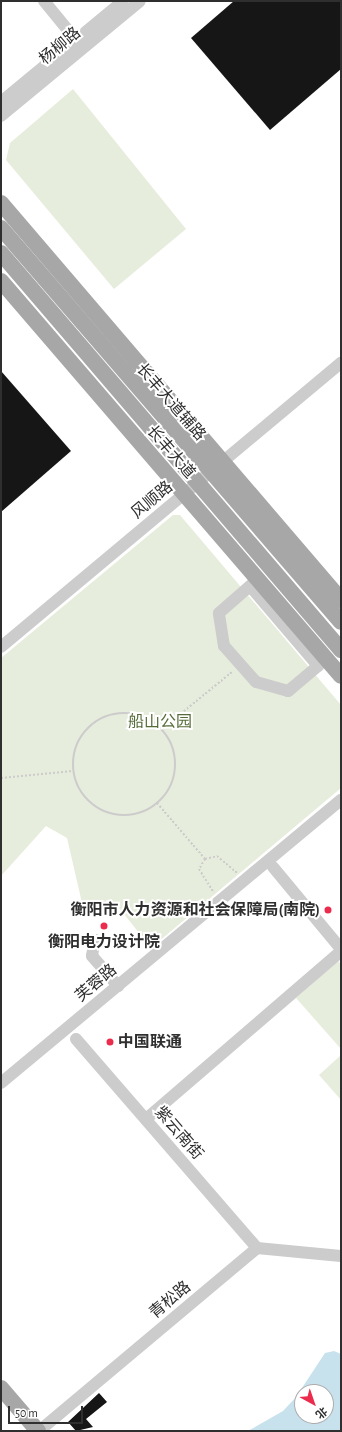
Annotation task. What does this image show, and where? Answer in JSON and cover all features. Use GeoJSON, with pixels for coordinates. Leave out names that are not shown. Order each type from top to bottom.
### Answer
{"type":"FeatureCollection","features":[{"type":"Feature","properties":{"kind":"main road","name":"长丰大道辅路"},"geometry":{"type":"LineString","coordinates":[[1,203],[214,464],[341,600]]}},
{"type":"Feature","properties":{"kind":"main road","name":"长丰大道"},"geometry":{"type":"LineString","coordinates":[[1,228],[214,464],[341,622]]}},
{"type":"Feature","properties":{"kind":"main road","name":"长丰大道"},"geometry":{"type":"LineString","coordinates":[[1,254],[341,650]]}},
{"type":"Feature","properties":{"kind":"main road"},"geometry":{"type":"LineString","coordinates":[[1,281],[341,676]]}},
{"type":"Feature","properties":{"kind":"main road"},"geometry":{"type":"LineString","coordinates":[[1,1388],[39,1431]]}},
{"type":"Feature","properties":{"kind":"main road"},"geometry":{"type":"LineString","coordinates":[[1,1398],[29,1431]]}},
{"type":"Feature","properties":{"kind":"street"},"geometry":{"type":"LineString","coordinates":[[44,1],[76,40]]}},
{"type":"Feature","properties":{"kind":"street","name":"杨柳路"},"geometry":{"type":"LineString","coordinates":[[1,102],[123,1]]}},
{"type":"Feature","properties":{"kind":"street","name":"杨柳路"},"geometry":{"type":"LineString","coordinates":[[1,116],[140,1]]}},
{"type":"Feature","properties":{"kind":"street","name":"风顺路"},"geometry":{"type":"LineString","coordinates":[[1,647],[341,354]]}},
{"type":"Feature","properties":{"kind":"street","name":"风顺路"},"geometry":{"type":"LineString","coordinates":[[214,464],[341,363]]}},
{"type":"Feature","properties":{"kind":"street","name":"风顺路"},"geometry":{"type":"LineString","coordinates":[[1,636],[182,491]]}},
{"type":"Feature","properties":{"kind":"street"},"geometry":{"type":"LineString","coordinates":[[250,586],[318,666],[288,691],[256,682],[239,666],[224,646],[219,613],[250,586]]}},
{"type":"Feature","properties":{"kind":"street","name":"芙蓉路"},"geometry":{"type":"LineString","coordinates":[[1,1083],[341,800]]}},
{"type":"Feature","properties":{"kind":"street","name":"芙蓉路"},"geometry":{"type":"LineString","coordinates":[[1,1092],[341,810]]}},
{"type":"Feature","properties":{"kind":"street"},"geometry":{"type":"LineString","coordinates":[[146,1119],[341,950],[271,869]]}},
{"type":"Feature","properties":{"kind":"street"},"geometry":{"type":"LineString","coordinates":[[95,940],[92,956],[118,986]]}},
{"type":"Feature","properties":{"kind":"street","name":"紫云南街"},"geometry":{"type":"LineString","coordinates":[[76,1039],[257,1248]]}},
{"type":"Feature","properties":{"kind":"street"},"geometry":{"type":"LineString","coordinates":[[257,1248],[341,1256]]}},
{"type":"Feature","properties":{"kind":"street","name":"青松路"},"geometry":{"type":"LineString","coordinates":[[39,1431],[257,1248]]}},
{"type":"Feature","properties":{"kind":"path"},"geometry":{"type":"LineString","coordinates":[[162,729],[239,666]]}},
{"type":"Feature","properties":{"kind":"path"},"geometry":{"type":"LineString","coordinates":[[125,712],[144,716],[162,729],[170,741],[175,761],[171,784],[157,803],[144,810],[114,814],[93,805],[78,787],[73,771],[80,737],[90,725],[106,716],[125,712]]}},
{"type":"Feature","properties":{"kind":"path"},"geometry":{"type":"LineString","coordinates":[[1,778],[73,771]]}},
{"type":"Feature","properties":{"kind":"path"},"geometry":{"type":"LineString","coordinates":[[157,803],[204,859]]}},
{"type":"Feature","properties":{"kind":"path"},"geometry":{"type":"LineString","coordinates":[[220,901],[203,880],[198,869],[204,859],[217,856],[227,861],[244,881]]}},
{"type":"Feature","properties":{"kind":"green space"},"geometry":{"type":"Polygon","coordinates":[[[73,89],[186,229],[114,289],[6,160],[10,143],[73,89]]]}},
{"type":"Feature","properties":{"kind":"green space","name":"船山公园"},"geometry":{"type":"Polygon","coordinates":[[[173,515],[180,515],[341,705],[341,788],[151,948],[116,904],[82,903],[67,838],[46,826],[1,876],[1,658],[173,515]]]}},
{"type":"Feature","properties":{"kind":"green space"},"geometry":{"type":"Polygon","coordinates":[[[338,961],[341,964],[341,1049],[296,998],[338,961]]]}},
{"type":"Feature","properties":{"kind":"green space"},"geometry":{"type":"Polygon","coordinates":[[[341,1055],[341,1100],[319,1075],[341,1055]]]}},
{"type":"Feature","properties":{"kind":"water"},"geometry":{"type":"Polygon","coordinates":[[[334,1351],[341,1354],[341,1431],[248,1431],[283,1411],[294,1399],[294,1424],[334,1424],[334,1384],[305,1384],[325,1353],[334,1351]]]}},
{"type":"Feature","properties":{"kind":"building"},"geometry":{"type":"Polygon","coordinates":[[[234,1],[341,1],[341,69],[270,130],[191,38],[234,1]]]}},
{"type":"Feature","properties":{"kind":"building"},"geometry":{"type":"Polygon","coordinates":[[[1,371],[71,451],[1,512],[1,371]]]}},
{"type":"Feature","properties":{"kind":"building"},"geometry":{"type":"Polygon","coordinates":[[[99,1393],[107,1402],[86,1419],[93,1427],[76,1431],[68,1422],[99,1393]]]}},
{"type":"Feature","properties":{"kind":"place","name":"衡阳市人力资源和社会保障局(南院)"},"geometry":{"type":"Point","coordinates":[328,910]}},
{"type":"Feature","properties":{"kind":"place","name":"衡阳电力设计院"},"geometry":{"type":"Point","coordinates":[104,926]}},
{"type":"Feature","properties":{"kind":"place","name":"中国联通"},"geometry":{"type":"Point","coordinates":[110,1042]}}]}
